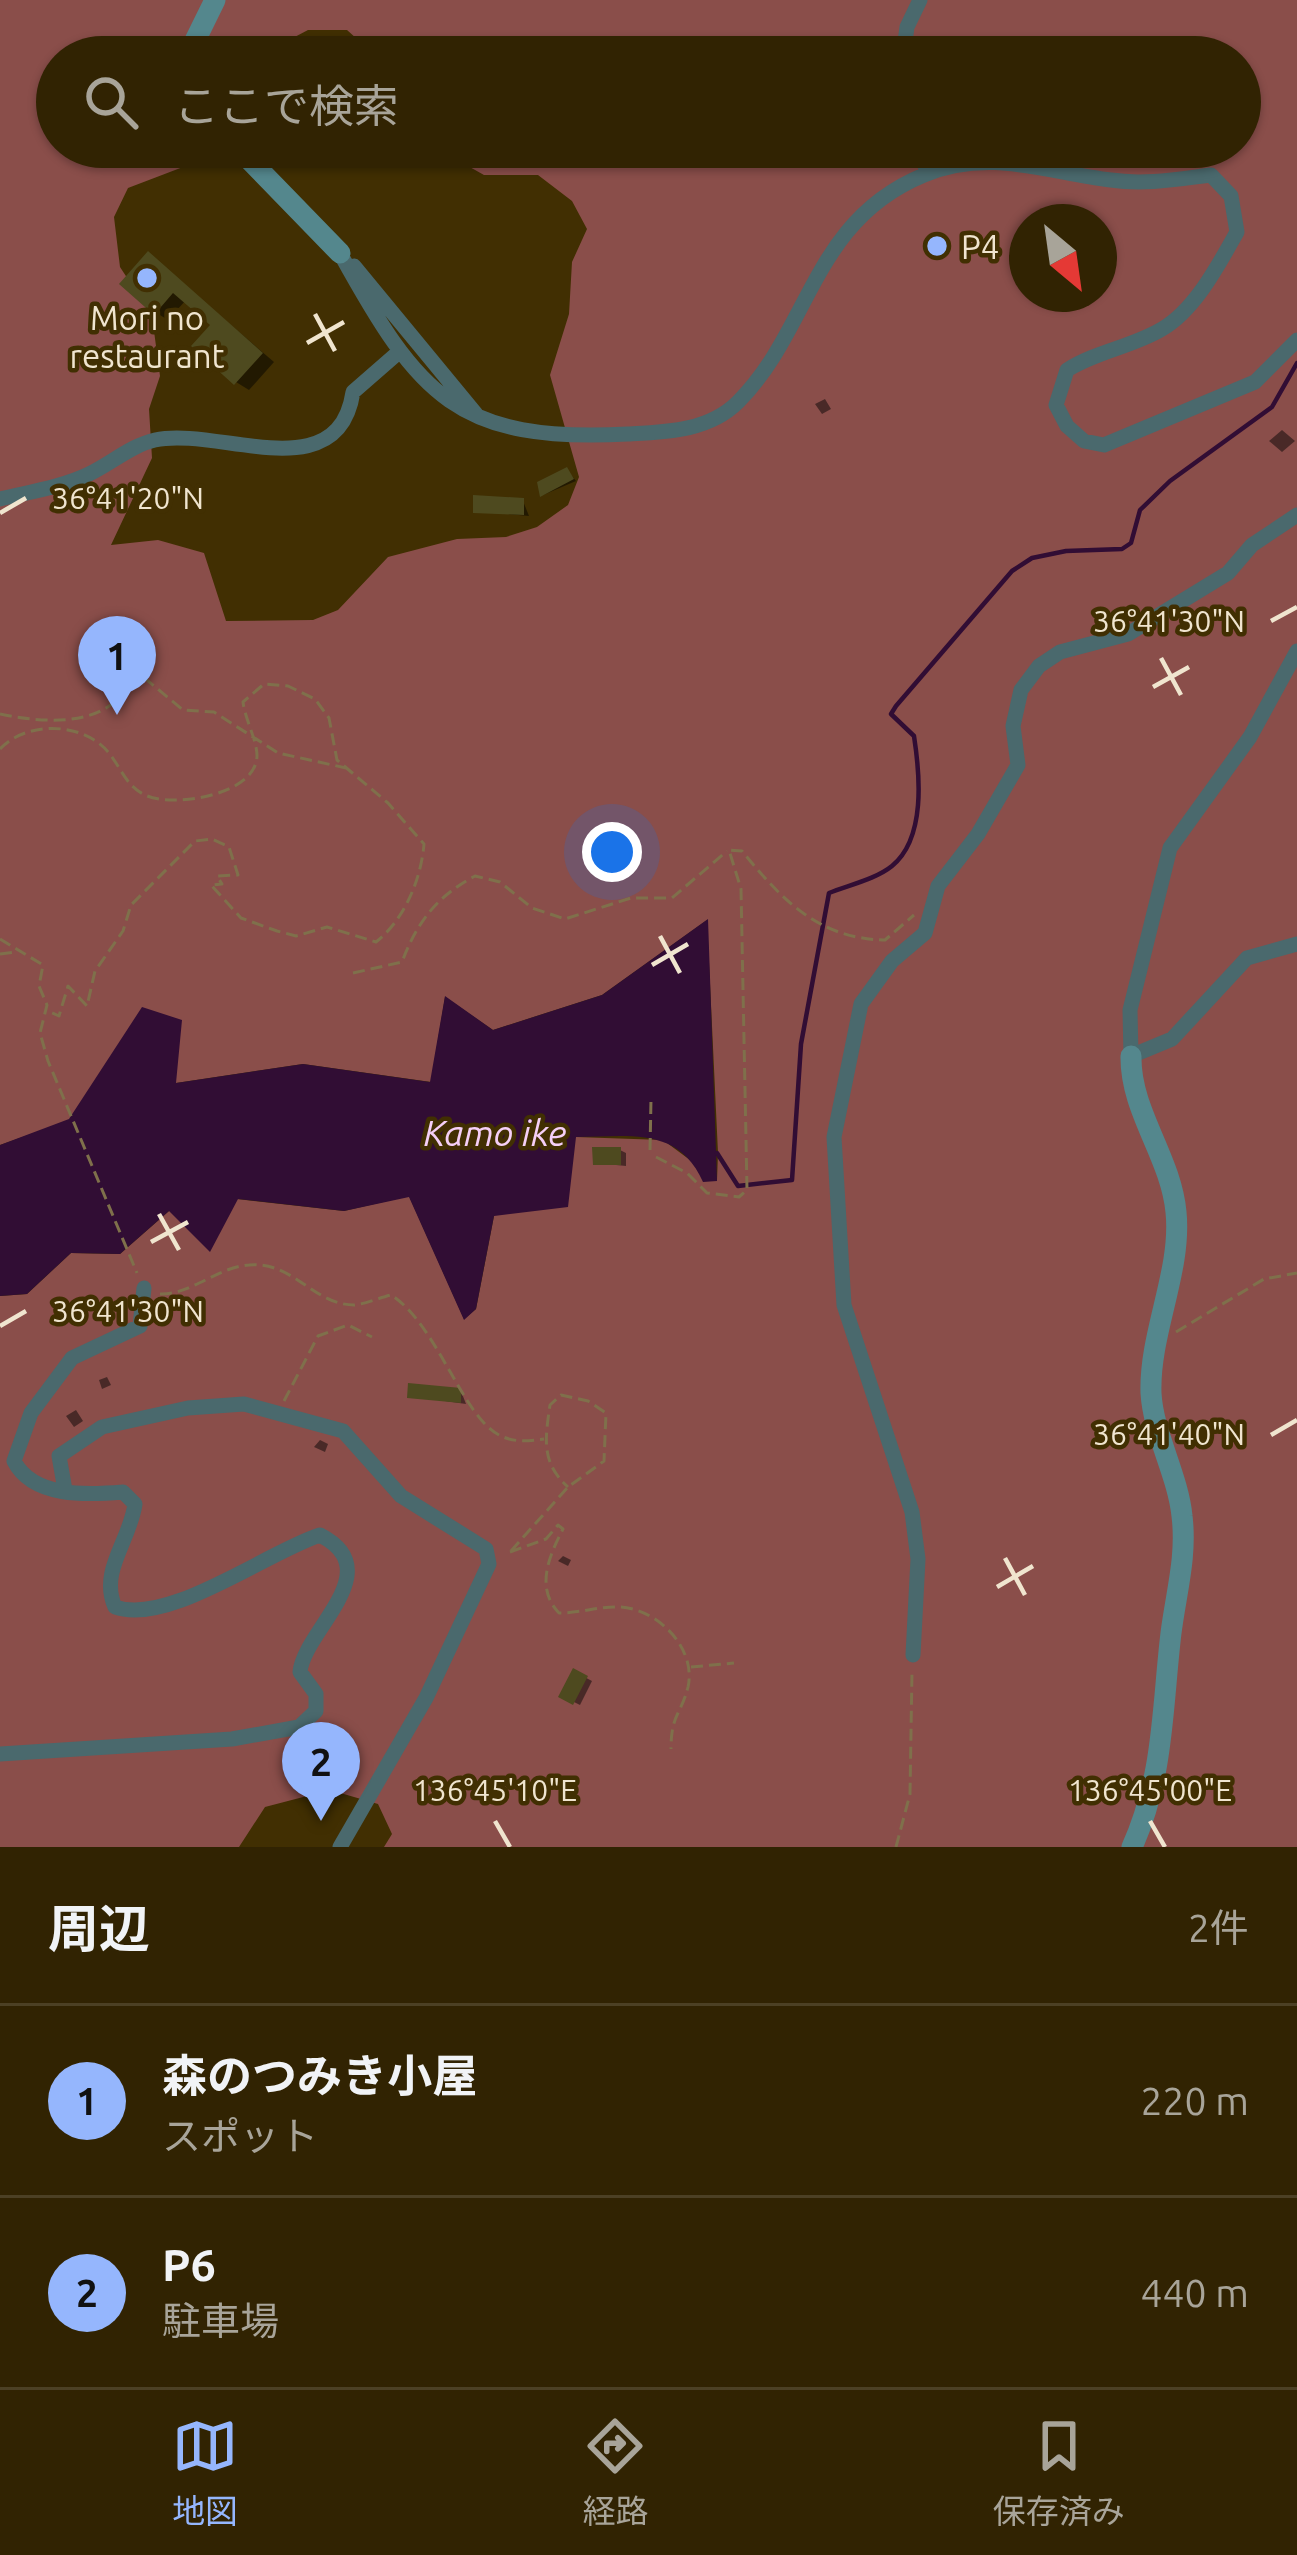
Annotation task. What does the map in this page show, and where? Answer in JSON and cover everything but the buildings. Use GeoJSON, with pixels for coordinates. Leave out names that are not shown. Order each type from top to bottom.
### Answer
{"type":"FeatureCollection","features":[{"type":"Feature","properties":{"kind":"street"},"geometry":{"type":"LineString","coordinates":[[198,36],[215,0]]}},
{"type":"Feature","properties":{"kind":"street"},"geometry":{"type":"LineString","coordinates":[[906,36],[920,0]]}},
{"type":"Feature","properties":{"kind":"street"},"geometry":{"type":"LineString","coordinates":[[257,168],[340,253],[482,421]]}},
{"type":"Feature","properties":{"kind":"street"},"geometry":{"type":"LineString","coordinates":[[926,168],[927,173]]}},
{"type":"Feature","properties":{"kind":"street"},"geometry":{"type":"LineString","coordinates":[[340,253],[400,351],[455,410],[539,435],[654,433],[718,420],[756,379],[851,225],[884,195],[927,173],[952,168]]}},
{"type":"Feature","properties":{"kind":"street"},"geometry":{"type":"LineString","coordinates":[[1045,168],[1112,181],[1211,175],[1232,196],[1238,232],[1190,303],[1166,328],[1096,352],[1067,370],[1056,405],[1067,426],[1084,441],[1104,445],[1137,435],[1255,382],[1297,340]]}},
{"type":"Feature","properties":{"kind":"street"},"geometry":{"type":"LineString","coordinates":[[0,499],[87,476],[151,440],[273,450],[314,444],[337,434],[350,413],[353,392],[400,351]]}},
{"type":"Feature","properties":{"kind":"street"},"geometry":{"type":"LineString","coordinates":[[913,1655],[918,1559],[912,1512],[844,1305],[834,1137],[862,1004],[892,962],[925,933],[938,886],[977,834],[1018,765],[1013,726],[1022,690],[1040,666],[1060,652],[1128,634],[1228,573],[1252,544],[1297,515]]}},
{"type":"Feature","properties":{"kind":"street"},"geometry":{"type":"LineString","coordinates":[[1132,1847],[1150,1807],[1162,1756],[1171,1632],[1185,1552],[1177,1477],[1151,1395],[1177,1217],[1172,1182],[1130,1079],[1130,1010],[1170,848],[1250,737],[1297,651]]}},
{"type":"Feature","properties":{"kind":"street"},"geometry":{"type":"LineString","coordinates":[[1131,1056],[1172,1039],[1221,980],[1247,958],[1297,944]]}},
{"type":"Feature","properties":{"kind":"street"},"geometry":{"type":"LineString","coordinates":[[0,1754],[232,1739],[299,1727],[316,1711],[316,1694],[300,1672],[302,1652],[345,1595],[345,1565],[335,1543],[320,1535],[157,1606],[130,1613],[115,1607],[108,1578],[131,1527],[135,1504],[124,1492],[82,1495],[30,1482],[13,1455],[32,1413],[71,1358],[140,1326],[144,1288]]}},
{"type":"Feature","properties":{"kind":"street"},"geometry":{"type":"LineString","coordinates":[[64,1490],[59,1456],[74,1441],[101,1427],[224,1405],[343,1431],[401,1496],[472,1536],[486,1549],[489,1564],[426,1698],[340,1847]]}},
{"type":"Feature","properties":{"kind":"path"},"geometry":{"type":"LineString","coordinates":[[0,714],[77,719],[107,712],[123,700],[134,677],[142,676],[183,710],[214,712],[278,753],[348,768]]}},
{"type":"Feature","properties":{"kind":"path"},"geometry":{"type":"LineString","coordinates":[[0,749],[29,729],[83,735],[106,748],[130,786],[160,800],[225,792],[246,779],[257,756],[244,701],[264,684],[288,686],[315,699],[329,718],[338,760],[388,802],[424,844],[416,881],[394,928],[376,942],[328,927],[296,936],[241,918],[211,885],[222,884],[217,877],[238,874],[229,847],[212,839],[195,841],[131,905],[123,931],[94,971],[87,1006],[68,986],[59,1016],[46,1010]]}},
{"type":"Feature","properties":{"kind":"path"},"geometry":{"type":"LineString","coordinates":[[353,973],[402,962],[414,931],[446,891],[475,876],[500,883],[532,908],[565,919],[631,898],[672,898],[729,850],[742,851],[809,921],[854,940],[885,940],[918,911]]}},
{"type":"Feature","properties":{"kind":"path"},"geometry":{"type":"LineString","coordinates":[[656,1156],[687,1173],[706,1193],[739,1197],[747,1190],[741,890],[729,850]]}},
{"type":"Feature","properties":{"kind":"path"},"geometry":{"type":"LineString","coordinates":[[0,939],[43,965],[39,986],[46,1010],[40,1033],[48,1061],[144,1288],[164,1295],[220,1272],[261,1265],[291,1272],[324,1297],[354,1305],[391,1295],[406,1305],[445,1357],[494,1433],[517,1442],[544,1439]]}},
{"type":"Feature","properties":{"kind":"path"},"geometry":{"type":"LineString","coordinates":[[0,954],[21,952]]}},
{"type":"Feature","properties":{"kind":"path"},"geometry":{"type":"LineString","coordinates":[[650,1150],[651,1099]]}},
{"type":"Feature","properties":{"kind":"path"},"geometry":{"type":"LineString","coordinates":[[1157,1344],[1264,1279],[1297,1273]]}},
{"type":"Feature","properties":{"kind":"path"},"geometry":{"type":"LineString","coordinates":[[279,1414],[318,1336],[348,1325],[372,1337]]}},
{"type":"Feature","properties":{"kind":"path"},"geometry":{"type":"LineString","coordinates":[[510,1552],[568,1487],[604,1461],[606,1413],[588,1401],[561,1395],[550,1405],[544,1439],[550,1471],[568,1487]]}},
{"type":"Feature","properties":{"kind":"path"},"geometry":{"type":"LineString","coordinates":[[489,1564],[546,1539],[558,1525],[563,1529],[545,1581],[548,1601],[560,1613],[620,1606],[670,1629],[689,1667],[687,1690],[671,1717],[670,1749]]}},
{"type":"Feature","properties":{"kind":"path"},"geometry":{"type":"LineString","coordinates":[[896,1847],[910,1794],[913,1655]]}},
{"type":"Feature","properties":{"kind":"path"},"geometry":{"type":"LineString","coordinates":[[689,1667],[734,1663]]}},
{"type":"Feature","properties":{"kind":"shaded area"},"geometry":{"type":"Polygon","coordinates":[[[0,0],[1297,0],[1297,1847],[384,1847],[392,1834],[378,1804],[330,1790],[265,1807],[239,1847],[0,1847],[0,1296],[27,1294],[71,1253],[120,1254],[169,1211],[237,1199],[344,1211],[409,1196],[464,1319],[476,1309],[494,1216],[576,1137],[663,1140],[717,1180],[707,920],[602,995],[493,1030],[445,997],[431,1082],[303,1064],[176,1083],[0,1145],[0,0]],[[308,30],[297,36],[36,36],[36,168],[180,168],[128,188],[114,217],[120,267],[152,316],[160,376],[149,409],[152,458],[111,545],[158,540],[204,553],[226,621],[313,620],[338,610],[388,557],[457,539],[506,537],[537,527],[568,505],[579,477],[550,375],[569,314],[572,262],[587,229],[572,201],[538,175],[484,175],[472,168],[1261,168],[1261,36],[354,36],[347,30],[308,30]]]}},
{"type":"Feature","properties":{"kind":"water","name":"Kamo ike"},"geometry":{"type":"Polygon","coordinates":[[[708,919],[717,1181],[703,1182],[680,1151],[650,1138],[576,1137],[568,1207],[494,1216],[476,1309],[464,1320],[409,1197],[344,1211],[238,1199],[210,1252],[169,1211],[120,1254],[71,1253],[27,1294],[0,1296],[0,1145],[69,1119],[142,1007],[182,1020],[176,1083],[303,1064],[430,1082],[445,996],[493,1030],[602,995],[708,919]]]}},
{"type":"Feature","properties":{"kind":"waterway"},"geometry":{"type":"LineString","coordinates":[[717,1153],[738,1186],[792,1180],[801,1044],[829,893],[892,866],[903,854],[915,823],[919,787],[914,736],[891,714],[896,706],[1012,571],[1032,558],[1122,549],[1131,543],[1140,510],[1170,481],[1272,407],[1297,363]]}},
{"type":"Feature","properties":{"kind":"place","name":"P4"},"geometry":{"type":"Point","coordinates":[937,246]}},
{"type":"Feature","properties":{"kind":"place","name":"Mori no restaurant"},"geometry":{"type":"Point","coordinates":[147,278]}},
{"type":"Feature","properties":{"kind":"place","name":"森のつみき小屋"},"geometry":{"type":"Point","coordinates":[117,715]}},
{"type":"Feature","properties":{"kind":"place","name":"P6"},"geometry":{"type":"Point","coordinates":[321,1821]}}]}
